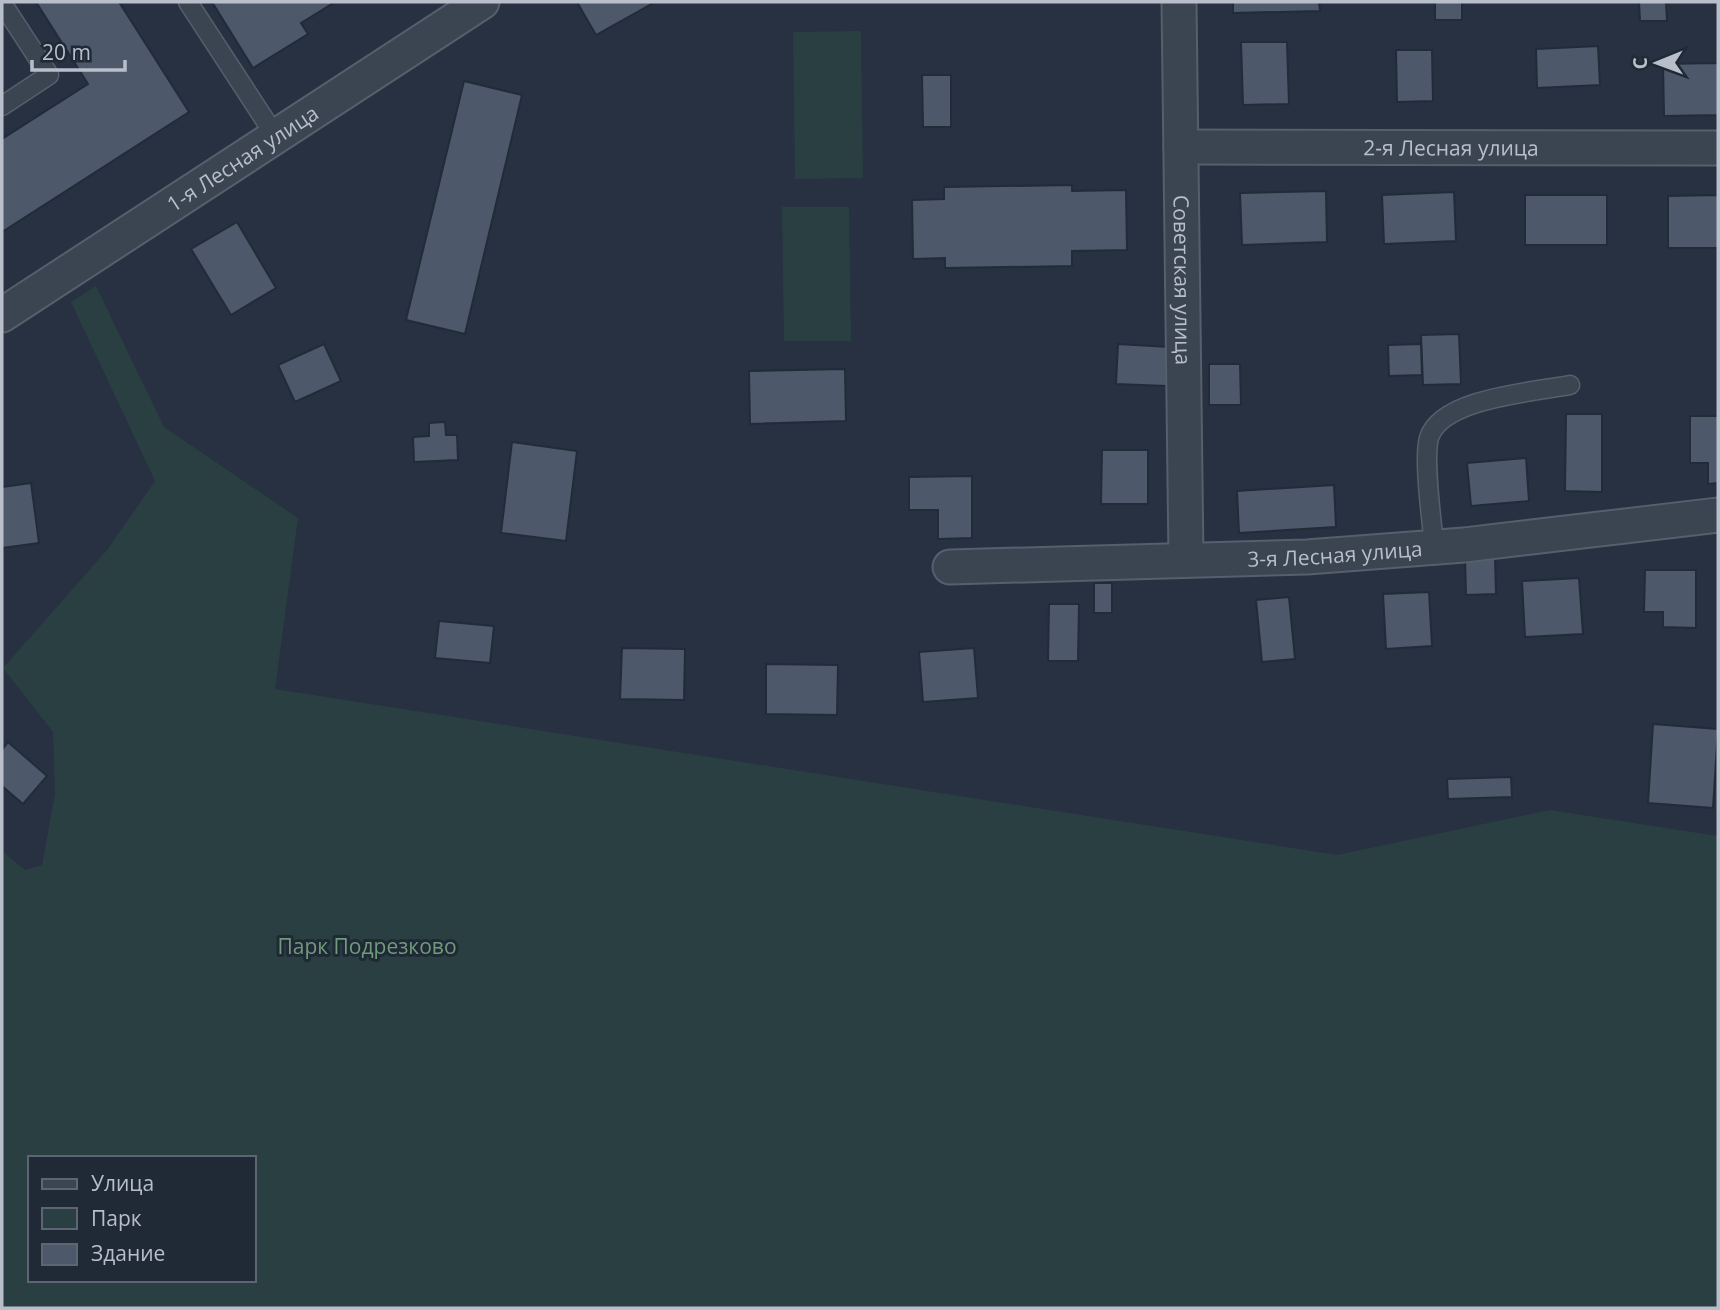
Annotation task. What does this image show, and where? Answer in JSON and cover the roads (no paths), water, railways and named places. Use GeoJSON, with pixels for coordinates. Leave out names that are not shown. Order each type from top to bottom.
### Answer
{"type":"FeatureCollection","features":[{"type":"Feature","properties":{"kind":"street","name":"1-я Лесная улица"},"geometry":{"type":"LineString","coordinates":[[2,315],[482,2]]}},
{"type":"Feature","properties":{"kind":"street","name":"Советская улица"},"geometry":{"type":"LineString","coordinates":[[1179,2],[1186,559]]}},
{"type":"Feature","properties":{"kind":"street","name":"2-я Лесная улица"},"geometry":{"type":"LineString","coordinates":[[1181,148],[1718,148]]}},
{"type":"Feature","properties":{"kind":"street","name":"3-я Лесная улица"},"geometry":{"type":"LineString","coordinates":[[950,567],[1307,557],[1465,545],[1718,515]]}},
{"type":"Feature","properties":{"kind":"lane"},"geometry":{"type":"LineString","coordinates":[[2,2],[49,75],[2,106]]}},
{"type":"Feature","properties":{"kind":"lane"},"geometry":{"type":"LineString","coordinates":[[188,2],[276,137]]}},
{"type":"Feature","properties":{"kind":"lane"},"geometry":{"type":"LineString","coordinates":[[1434,547],[1427,452],[1429,436],[1445,416],[1471,403],[1570,386]]}},
{"type":"Feature","properties":{"kind":"park label","name":"Парк Подрезково"},"geometry":{"type":"Point","coordinates":[367,946]}}]}
